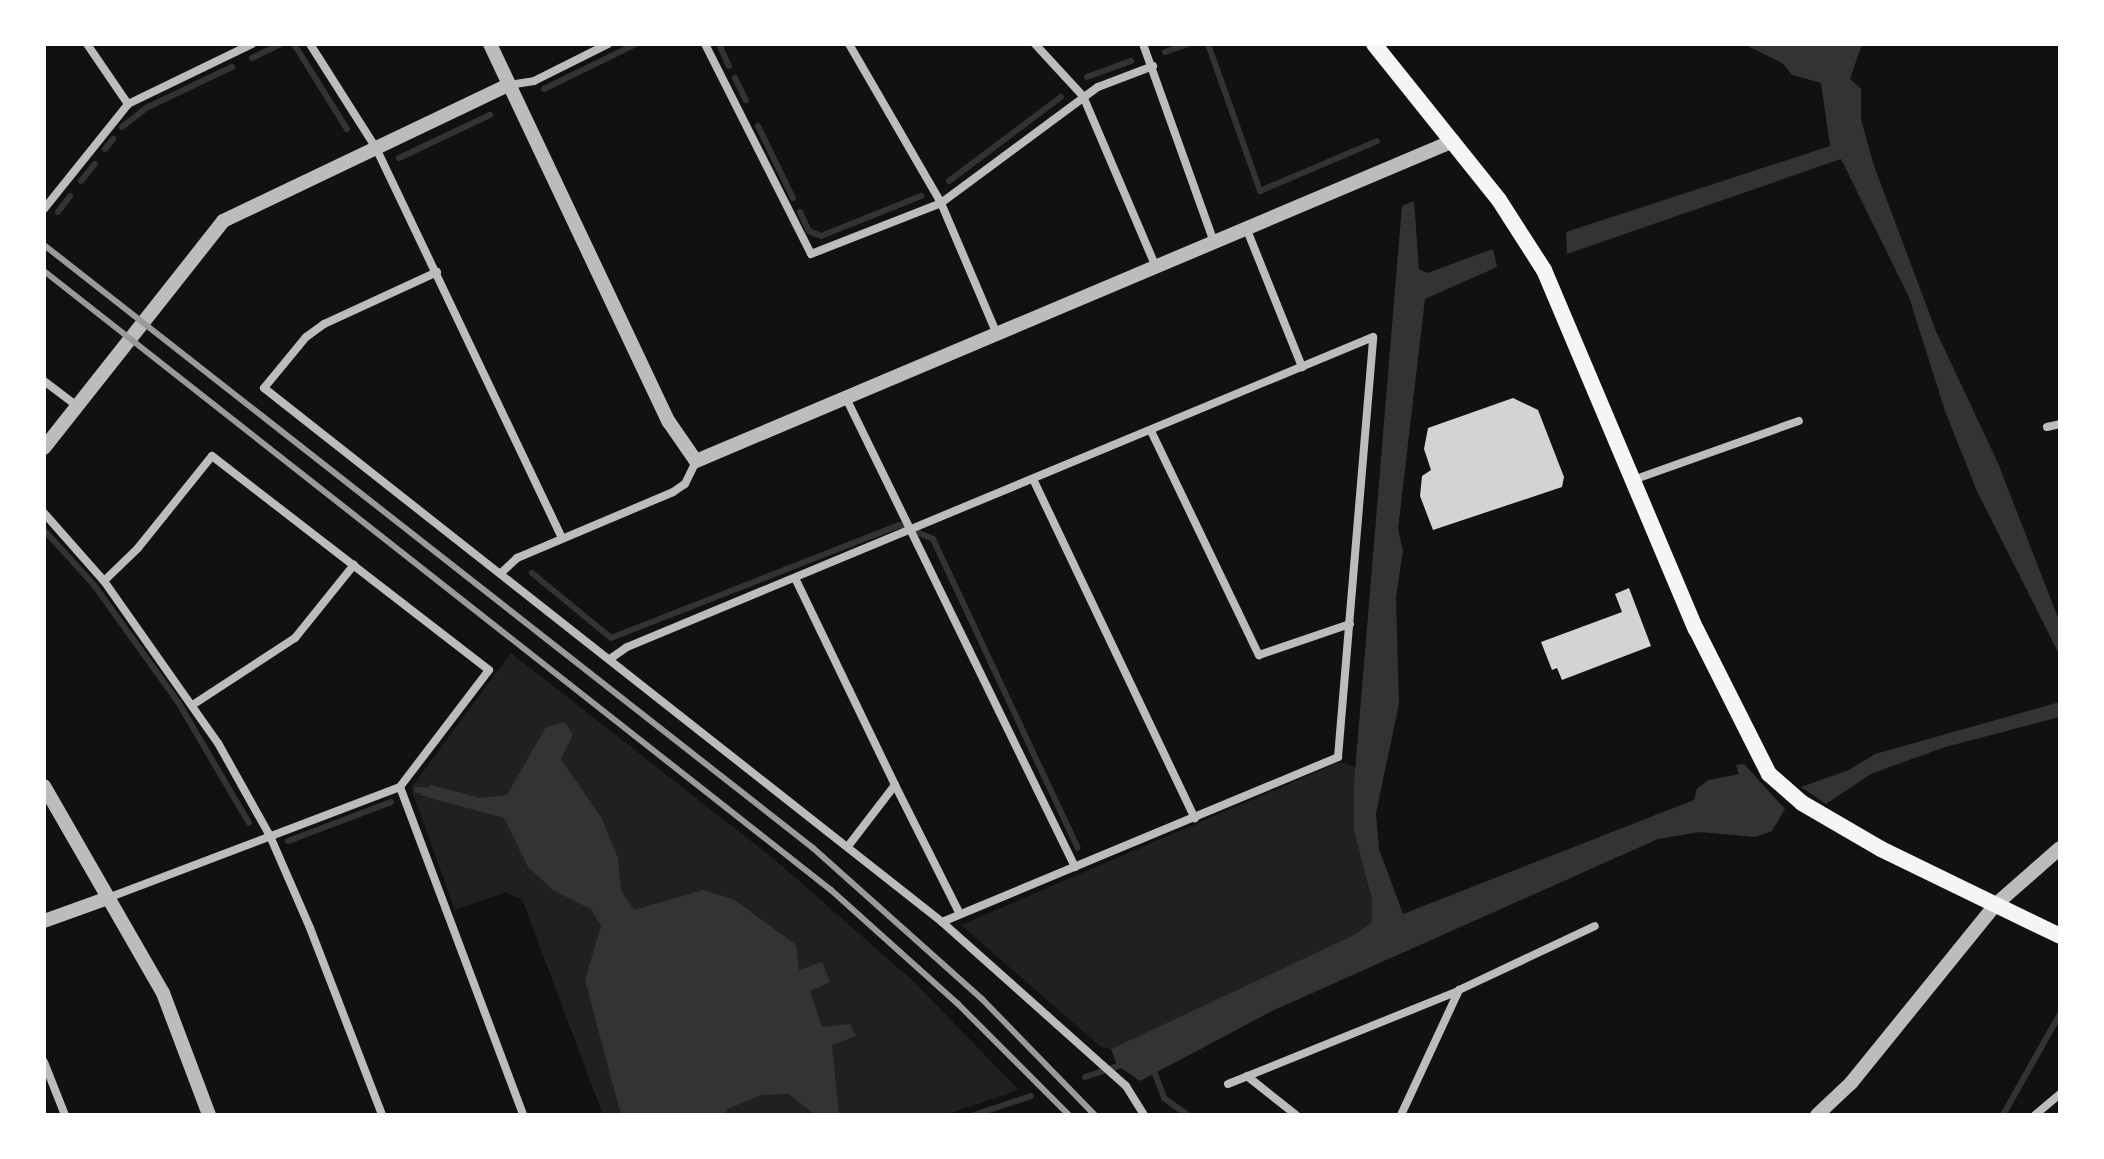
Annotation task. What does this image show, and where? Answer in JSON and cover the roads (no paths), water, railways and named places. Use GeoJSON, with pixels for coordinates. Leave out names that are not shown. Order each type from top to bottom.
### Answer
{"type":"FeatureCollection","features":[{"type":"Feature","properties":{"kind":"main road"},"geometry":{"type":"LineString","coordinates":[[1374,44],[1453,141],[1544,270],[1696,629],[1769,774],[1827,819],[2060,936]]}},
{"type":"Feature","properties":{"kind":"street"},"geometry":{"type":"LineString","coordinates":[[87,44],[128,104]]}},
{"type":"Feature","properties":{"kind":"street"},"geometry":{"type":"LineString","coordinates":[[44,209],[128,104],[252,44]]}},
{"type":"Feature","properties":{"kind":"street"},"geometry":{"type":"LineString","coordinates":[[310,44],[376,148],[562,538]]}},
{"type":"Feature","properties":{"kind":"street"},"geometry":{"type":"LineString","coordinates":[[490,44],[669,422],[696,461]]}},
{"type":"Feature","properties":{"kind":"street"},"geometry":{"type":"LineString","coordinates":[[44,448],[223,221],[508,85],[534,81],[608,44]]}},
{"type":"Feature","properties":{"kind":"street"},"geometry":{"type":"LineString","coordinates":[[705,44],[811,254],[941,203],[1083,96],[1153,66]]}},
{"type":"Feature","properties":{"kind":"street"},"geometry":{"type":"LineString","coordinates":[[849,44],[941,203],[997,335]]}},
{"type":"Feature","properties":{"kind":"street"},"geometry":{"type":"LineString","coordinates":[[1035,44],[1083,96],[1156,268]]}},
{"type":"Feature","properties":{"kind":"street"},"geometry":{"type":"LineString","coordinates":[[1143,44],[1214,243]]}},
{"type":"Feature","properties":{"kind":"street"},"geometry":{"type":"LineString","coordinates":[[501,573],[517,558],[673,492],[685,484],[696,461],[1453,141]]}},
{"type":"Feature","properties":{"kind":"street"},"geometry":{"type":"LineString","coordinates":[[1247,230],[1302,367]]}},
{"type":"Feature","properties":{"kind":"street"},"geometry":{"type":"LineString","coordinates":[[437,272],[324,324],[306,337],[264,388],[849,845],[942,922],[1126,1086],[1144,1115]]}},
{"type":"Feature","properties":{"kind":"street"},"geometry":{"type":"LineString","coordinates":[[610,659],[627,647],[1373,337],[1338,757],[942,922]]}},
{"type":"Feature","properties":{"kind":"street"},"geometry":{"type":"LineString","coordinates":[[44,381],[76,405]]}},
{"type":"Feature","properties":{"kind":"street"},"geometry":{"type":"LineString","coordinates":[[846,398],[1075,867]]}},
{"type":"Feature","properties":{"kind":"street"},"geometry":{"type":"LineString","coordinates":[[1633,480],[1799,421]]}},
{"type":"Feature","properties":{"kind":"street"},"geometry":{"type":"LineString","coordinates":[[2047,427],[2060,424]]}},
{"type":"Feature","properties":{"kind":"street"},"geometry":{"type":"LineString","coordinates":[[1151,431],[1259,655],[1350,624]]}},
{"type":"Feature","properties":{"kind":"street"},"geometry":{"type":"LineString","coordinates":[[44,921],[400,787],[489,670],[212,456],[138,548],[104,581]]}},
{"type":"Feature","properties":{"kind":"street"},"geometry":{"type":"LineString","coordinates":[[1033,479],[1195,818]]}},
{"type":"Feature","properties":{"kind":"street"},"geometry":{"type":"LineString","coordinates":[[44,513],[104,581],[194,704],[270,836],[382,1115]]}},
{"type":"Feature","properties":{"kind":"street"},"geometry":{"type":"LineString","coordinates":[[194,704],[295,638],[354,565]]}},
{"type":"Feature","properties":{"kind":"street"},"geometry":{"type":"LineString","coordinates":[[795,578],[960,914]]}},
{"type":"Feature","properties":{"kind":"street"},"geometry":{"type":"LineString","coordinates":[[849,845],[895,785]]}},
{"type":"Feature","properties":{"kind":"street"},"geometry":{"type":"LineString","coordinates":[[44,786],[163,993],[209,1115]]}},
{"type":"Feature","properties":{"kind":"street"},"geometry":{"type":"LineString","coordinates":[[400,787],[523,1115]]}},
{"type":"Feature","properties":{"kind":"street"},"geometry":{"type":"LineString","coordinates":[[1817,1115],[1851,1083],[1995,905],[2060,848]]}},
{"type":"Feature","properties":{"kind":"street"},"geometry":{"type":"LineString","coordinates":[[1228,1084],[1459,990],[1595,926]]}},
{"type":"Feature","properties":{"kind":"street"},"geometry":{"type":"LineString","coordinates":[[1401,1115],[1459,990]]}},
{"type":"Feature","properties":{"kind":"street"},"geometry":{"type":"LineString","coordinates":[[44,1062],[65,1115]]}},
{"type":"Feature","properties":{"kind":"street"},"geometry":{"type":"LineString","coordinates":[[1247,1076],[1296,1115]]}},
{"type":"Feature","properties":{"kind":"street"},"geometry":{"type":"LineString","coordinates":[[2035,1115],[2060,1094]]}},
{"type":"Feature","properties":{"kind":"waterway"},"geometry":{"type":"LineString","coordinates":[[252,58],[281,44]]}},
{"type":"Feature","properties":{"kind":"waterway"},"geometry":{"type":"LineString","coordinates":[[294,44],[347,129]]}},
{"type":"Feature","properties":{"kind":"waterway"},"geometry":{"type":"LineString","coordinates":[[544,89],[636,44]]}},
{"type":"Feature","properties":{"kind":"waterway"},"geometry":{"type":"LineString","coordinates":[[719,44],[729,66]]}},
{"type":"Feature","properties":{"kind":"waterway"},"geometry":{"type":"LineString","coordinates":[[1165,52],[1187,44]]}},
{"type":"Feature","properties":{"kind":"waterway"},"geometry":{"type":"LineString","coordinates":[[1208,44],[1260,191],[1377,141]]}},
{"type":"Feature","properties":{"kind":"waterway"},"geometry":{"type":"LineString","coordinates":[[1087,77],[1131,61]]}},
{"type":"Feature","properties":{"kind":"waterway"},"geometry":{"type":"LineString","coordinates":[[122,127],[148,107],[232,67]]}},
{"type":"Feature","properties":{"kind":"waterway"},"geometry":{"type":"LineString","coordinates":[[735,78],[746,101]]}},
{"type":"Feature","properties":{"kind":"waterway"},"geometry":{"type":"LineString","coordinates":[[949,181],[1061,97]]}},
{"type":"Feature","properties":{"kind":"waterway"},"geometry":{"type":"LineString","coordinates":[[399,158],[490,115]]}},
{"type":"Feature","properties":{"kind":"waterway"},"geometry":{"type":"LineString","coordinates":[[758,126],[793,198]]}},
{"type":"Feature","properties":{"kind":"waterway"},"geometry":{"type":"LineString","coordinates":[[105,149],[113,139]]}},
{"type":"Feature","properties":{"kind":"waterway"},"geometry":{"type":"LineString","coordinates":[[81,181],[95,164]]}},
{"type":"Feature","properties":{"kind":"waterway"},"geometry":{"type":"LineString","coordinates":[[58,212],[70,196]]}},
{"type":"Feature","properties":{"kind":"waterway"},"geometry":{"type":"LineString","coordinates":[[800,212],[809,231],[821,236],[921,196]]}},
{"type":"Feature","properties":{"kind":"waterway"},"geometry":{"type":"LineString","coordinates":[[532,573],[611,638],[900,525],[933,539],[1078,848]]}},
{"type":"Feature","properties":{"kind":"waterway"},"geometry":{"type":"LineString","coordinates":[[44,530],[94,585],[178,702],[249,823]]}},
{"type":"Feature","properties":{"kind":"waterway"},"geometry":{"type":"LineString","coordinates":[[417,790],[425,790]]}},
{"type":"Feature","properties":{"kind":"waterway"},"geometry":{"type":"LineString","coordinates":[[288,841],[391,802]]}},
{"type":"Feature","properties":{"kind":"waterway"},"geometry":{"type":"LineString","coordinates":[[2003,1115],[2060,1014]]}},
{"type":"Feature","properties":{"kind":"waterway"},"geometry":{"type":"LineString","coordinates":[[1085,1077],[1124,1064]]}},
{"type":"Feature","properties":{"kind":"waterway"},"geometry":{"type":"LineString","coordinates":[[1155,1074],[1164,1098],[1187,1115]]}},
{"type":"Feature","properties":{"kind":"waterway"},"geometry":{"type":"LineString","coordinates":[[974,1115],[1031,1096]]}},
{"type":"Feature","properties":{"kind":"railway"},"geometry":{"type":"LineString","coordinates":[[44,245],[813,848],[982,999],[1095,1115]]}},
{"type":"Feature","properties":{"kind":"railway"},"geometry":{"type":"LineString","coordinates":[[44,271],[831,890],[958,1004],[1069,1115]]}}]}
